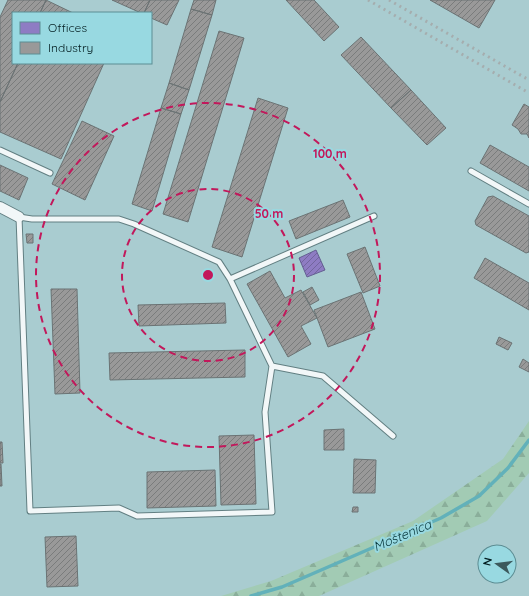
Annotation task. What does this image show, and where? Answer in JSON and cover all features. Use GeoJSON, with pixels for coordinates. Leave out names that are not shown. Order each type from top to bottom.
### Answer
{"type":"FeatureCollection","features":[{"type":"Feature","properties":{"kind":"street"},"geometry":{"type":"LineString","coordinates":[[0,207],[19,217]]}},
{"type":"Feature","properties":{"kind":"lane"},"geometry":{"type":"LineString","coordinates":[[0,150],[50,173]]}},
{"type":"Feature","properties":{"kind":"lane"},"geometry":{"type":"LineString","coordinates":[[472,171],[529,204]]}},
{"type":"Feature","properties":{"kind":"lane"},"geometry":{"type":"LineString","coordinates":[[230,279],[374,216]]}},
{"type":"Feature","properties":{"kind":"lane"},"geometry":{"type":"LineString","coordinates":[[19,217],[32,219],[118,220],[134,224],[219,262],[230,279],[272,366],[265,412],[272,512],[137,516],[119,508],[30,512],[19,217]]}},
{"type":"Feature","properties":{"kind":"lane"},"geometry":{"type":"LineString","coordinates":[[272,366],[323,376],[393,436]]}},
{"type":"Feature","properties":{"kind":"green space"},"geometry":{"type":"Polygon","coordinates":[[[529,421],[529,473],[487,521],[319,596],[221,596],[271,581],[413,521],[503,459],[529,421]]]}},
{"type":"Feature","properties":{"kind":"building: Offices"},"geometry":{"type":"Polygon","coordinates":[[[316,250],[325,270],[307,277],[299,258],[316,250]]]}},
{"type":"Feature","properties":{"kind":"building: Industry"},"geometry":{"type":"Polygon","coordinates":[[[8,0],[46,0],[40,12],[12,12],[12,64],[18,64],[0,102],[0,17],[8,0]]]}},
{"type":"Feature","properties":{"kind":"building: Industry"},"geometry":{"type":"Polygon","coordinates":[[[46,0],[71,12],[40,12],[46,0]]]}},
{"type":"Feature","properties":{"kind":"building: Industry"},"geometry":{"type":"Polygon","coordinates":[[[112,0],[150,0],[144,12],[139,12],[112,0]]]}},
{"type":"Feature","properties":{"kind":"building: Industry"},"geometry":{"type":"Polygon","coordinates":[[[150,0],[179,0],[167,25],[152,18],[152,12],[144,12],[150,0]]]}},
{"type":"Feature","properties":{"kind":"building: Industry"},"geometry":{"type":"Polygon","coordinates":[[[194,0],[216,0],[212,15],[191,9],[194,0]]]}},
{"type":"Feature","properties":{"kind":"building: Industry"},"geometry":{"type":"Polygon","coordinates":[[[286,0],[314,0],[339,27],[324,41],[286,0]]]}},
{"type":"Feature","properties":{"kind":"building: Industry"},"geometry":{"type":"Polygon","coordinates":[[[430,0],[495,0],[479,28],[430,0]]]}},
{"type":"Feature","properties":{"kind":"building: Industry"},"geometry":{"type":"Polygon","coordinates":[[[191,9],[212,15],[189,90],[169,83],[191,9]]]}},
{"type":"Feature","properties":{"kind":"building: Industry"},"geometry":{"type":"Polygon","coordinates":[[[219,31],[244,38],[188,222],[163,214],[219,31]]]}},
{"type":"Feature","properties":{"kind":"building: Industry"},"geometry":{"type":"Polygon","coordinates":[[[361,37],[411,90],[391,108],[341,55],[361,37]]]}},
{"type":"Feature","properties":{"kind":"building: Industry"},"geometry":{"type":"Polygon","coordinates":[[[18,64],[104,64],[61,159],[0,132],[0,102],[18,64]]]}},
{"type":"Feature","properties":{"kind":"building: Industry"},"geometry":{"type":"Polygon","coordinates":[[[169,83],[189,90],[181,114],[161,108],[169,83]]]}},
{"type":"Feature","properties":{"kind":"building: Industry"},"geometry":{"type":"Polygon","coordinates":[[[411,90],[446,128],[427,145],[391,108],[411,90]]]}},
{"type":"Feature","properties":{"kind":"building: Industry"},"geometry":{"type":"Polygon","coordinates":[[[258,98],[288,108],[242,257],[212,247],[258,98]]]}},
{"type":"Feature","properties":{"kind":"building: Industry"},"geometry":{"type":"Polygon","coordinates":[[[524,104],[529,107],[529,138],[527,134],[521,134],[518,129],[512,125],[524,104]]]}},
{"type":"Feature","properties":{"kind":"building: Industry"},"geometry":{"type":"Polygon","coordinates":[[[161,108],[181,114],[152,211],[132,204],[161,108]]]}},
{"type":"Feature","properties":{"kind":"building: Industry"},"geometry":{"type":"Polygon","coordinates":[[[82,121],[114,136],[85,200],[52,184],[82,121]]]}},
{"type":"Feature","properties":{"kind":"building: Industry"},"geometry":{"type":"Polygon","coordinates":[[[490,145],[529,167],[529,191],[480,163],[490,145]]]}},
{"type":"Feature","properties":{"kind":"building: Industry"},"geometry":{"type":"Polygon","coordinates":[[[0,165],[28,178],[19,200],[0,191],[0,165]]]}},
{"type":"Feature","properties":{"kind":"building: Industry"},"geometry":{"type":"Polygon","coordinates":[[[493,196],[529,216],[529,252],[526,253],[476,225],[475,221],[488,197],[493,196]]]}},
{"type":"Feature","properties":{"kind":"building: Industry"},"geometry":{"type":"Polygon","coordinates":[[[343,200],[350,217],[296,239],[289,221],[343,200]]]}},
{"type":"Feature","properties":{"kind":"building: Industry"},"geometry":{"type":"Polygon","coordinates":[[[26,234],[33,234],[33,243],[27,243],[26,234]]]}},
{"type":"Feature","properties":{"kind":"building: Industry"},"geometry":{"type":"Polygon","coordinates":[[[365,247],[380,286],[363,293],[347,254],[365,247]]]}},
{"type":"Feature","properties":{"kind":"building: Industry"},"geometry":{"type":"Polygon","coordinates":[[[485,258],[529,283],[529,310],[474,278],[485,258]]]}},
{"type":"Feature","properties":{"kind":"building: Industry"},"geometry":{"type":"Polygon","coordinates":[[[270,271],[285,298],[301,290],[317,318],[301,326],[311,344],[288,357],[247,284],[270,271]]]}},
{"type":"Feature","properties":{"kind":"building: Industry"},"geometry":{"type":"Polygon","coordinates":[[[312,287],[319,300],[310,305],[303,292],[312,287]]]}},
{"type":"Feature","properties":{"kind":"building: Industry"},"geometry":{"type":"Polygon","coordinates":[[[51,289],[77,289],[80,393],[55,394],[51,289]]]}},
{"type":"Feature","properties":{"kind":"building: Industry"},"geometry":{"type":"Polygon","coordinates":[[[361,292],[375,329],[328,347],[314,310],[361,292]]]}},
{"type":"Feature","properties":{"kind":"building: Industry"},"geometry":{"type":"Polygon","coordinates":[[[225,303],[226,323],[139,326],[138,305],[225,303]]]}},
{"type":"Feature","properties":{"kind":"building: Industry"},"geometry":{"type":"Polygon","coordinates":[[[499,337],[512,343],[508,350],[496,344],[499,337]]]}},
{"type":"Feature","properties":{"kind":"building: Industry"},"geometry":{"type":"Polygon","coordinates":[[[245,350],[245,377],[110,380],[109,353],[245,350]]]}},
{"type":"Feature","properties":{"kind":"building: Industry"},"geometry":{"type":"Polygon","coordinates":[[[523,359],[529,363],[529,372],[519,367],[523,359]]]}},
{"type":"Feature","properties":{"kind":"building: Industry"},"geometry":{"type":"Polygon","coordinates":[[[344,429],[344,450],[324,450],[324,430],[344,429]]]}},
{"type":"Feature","properties":{"kind":"building: Industry"},"geometry":{"type":"Polygon","coordinates":[[[254,435],[256,504],[221,505],[219,436],[254,435]]]}},
{"type":"Feature","properties":{"kind":"building: Industry"},"geometry":{"type":"Polygon","coordinates":[[[0,442],[2,442],[3,463],[0,463],[0,442]]]}},
{"type":"Feature","properties":{"kind":"building: Industry"},"geometry":{"type":"Polygon","coordinates":[[[354,459],[376,460],[375,493],[353,493],[354,459]]]}},
{"type":"Feature","properties":{"kind":"building: Industry"},"geometry":{"type":"Polygon","coordinates":[[[1,464],[2,486],[0,486],[1,464]]]}},
{"type":"Feature","properties":{"kind":"building: Industry"},"geometry":{"type":"Polygon","coordinates":[[[215,470],[216,506],[147,508],[147,472],[215,470]]]}},
{"type":"Feature","properties":{"kind":"building: Industry"},"geometry":{"type":"Polygon","coordinates":[[[353,507],[358,507],[358,512],[352,512],[353,507]]]}},
{"type":"Feature","properties":{"kind":"building: Industry"},"geometry":{"type":"Polygon","coordinates":[[[76,536],[78,586],[47,587],[45,537],[76,536]]]}},
{"type":"Feature","properties":{"kind":"waterway","name":"Moštenica"},"geometry":{"type":"LineString","coordinates":[[251,596],[282,587],[441,518],[479,496],[508,468],[529,440]]}},
{"type":"Feature","properties":{"kind":"railway"},"geometry":{"type":"LineString","coordinates":[[368,0],[529,93]]}},
{"type":"Feature","properties":{"kind":"railway"},"geometry":{"type":"LineString","coordinates":[[389,0],[529,80]]}}]}
